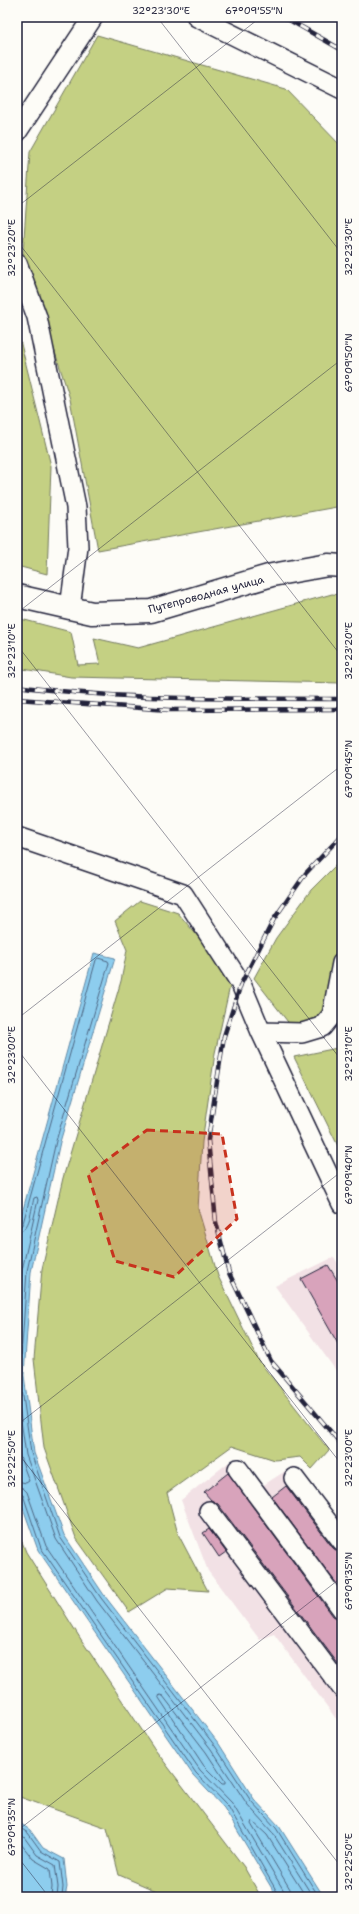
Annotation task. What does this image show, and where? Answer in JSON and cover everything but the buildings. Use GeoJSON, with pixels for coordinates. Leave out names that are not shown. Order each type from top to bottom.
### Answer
{"type":"FeatureCollection","features":[{"type":"Feature","properties":{"kind":"main road","name":"Путепроводная улица"},"geometry":{"type":"LineString","coordinates":[[17,596],[92,613],[151,611],[272,575],[328,565],[342,566]]}},
{"type":"Feature","properties":{"kind":"street"},"geometry":{"type":"LineString","coordinates":[[17,132],[92,17]]}},
{"type":"Feature","properties":{"kind":"street"},"geometry":{"type":"LineString","coordinates":[[197,17],[342,89]]}},
{"type":"Feature","properties":{"kind":"street"},"geometry":{"type":"LineString","coordinates":[[17,264],[37,317],[76,507],[78,547],[70,608]]}},
{"type":"Feature","properties":{"kind":"street"},"geometry":{"type":"LineString","coordinates":[[17,837],[183,894],[241,984],[261,1032],[342,1204]]}},
{"type":"Feature","properties":{"kind":"street"},"geometry":{"type":"LineString","coordinates":[[322,1027],[332,1015],[342,963]]}},
{"type":"Feature","properties":{"kind":"street"},"geometry":{"type":"LineString","coordinates":[[261,1032],[302,1033],[322,1027],[342,1025]]}},
{"type":"Feature","properties":{"kind":"street"},"geometry":{"type":"LineString","coordinates":[[238,1469],[342,1609]]}},
{"type":"Feature","properties":{"kind":"street"},"geometry":{"type":"LineString","coordinates":[[294,1478],[342,1541]]}},
{"type":"Feature","properties":{"kind":"street"},"geometry":{"type":"LineString","coordinates":[[210,1511],[342,1688]]}},
{"type":"Feature","properties":{"kind":"highlighted area"},"geometry":{"type":"Polygon","coordinates":[[[147,1130],[222,1134],[237,1219],[174,1277],[115,1261],[88,1174],[147,1130]]]}},
{"type":"Feature","properties":{"kind":"shaded area"},"geometry":{"type":"Polygon","coordinates":[[[334,1257],[342,1270],[342,1379],[275,1286],[334,1257]]]}},
{"type":"Feature","properties":{"kind":"shaded area"},"geometry":{"type":"Polygon","coordinates":[[[229,1462],[262,1486],[293,1466],[342,1525],[342,1727],[274,1634],[260,1640],[208,1571],[181,1500],[229,1462]]]}},
{"type":"Feature","properties":{"kind":"green space"},"geometry":{"type":"Polygon","coordinates":[[[97,35],[286,89],[342,147],[342,506],[98,550],[70,399],[23,252],[30,152],[97,35]]]}},
{"type":"Feature","properties":{"kind":"green space"},"geometry":{"type":"Polygon","coordinates":[[[17,335],[19,336],[51,466],[47,574],[17,566],[17,335]]]}},
{"type":"Feature","properties":{"kind":"green space"},"geometry":{"type":"Polygon","coordinates":[[[332,594],[342,595],[342,683],[71,677],[17,668],[17,618],[71,632],[78,665],[100,664],[94,638],[138,648],[332,594]]]}},
{"type":"Feature","properties":{"kind":"green space"},"geometry":{"type":"Polygon","coordinates":[[[342,859],[342,934],[333,960],[342,1007],[342,1018],[291,1026],[254,978],[276,938],[311,890],[342,859]]]}},
{"type":"Feature","properties":{"kind":"green space"},"geometry":{"type":"Polygon","coordinates":[[[140,901],[178,913],[232,977],[215,1053],[202,1142],[198,1209],[218,1276],[259,1361],[329,1450],[312,1469],[300,1457],[275,1460],[232,1446],[167,1493],[178,1534],[208,1591],[168,1588],[129,1612],[76,1538],[44,1448],[34,1359],[42,1269],[63,1178],[121,981],[127,950],[115,921],[140,901]]]}},
{"type":"Feature","properties":{"kind":"green space"},"geometry":{"type":"Polygon","coordinates":[[[342,1047],[342,1154],[294,1057],[342,1047]]]}},
{"type":"Feature","properties":{"kind":"green space"},"geometry":{"type":"Polygon","coordinates":[[[17,1529],[26,1552],[82,1641],[156,1751],[244,1867],[261,1897],[168,1897],[119,1875],[107,1828],[17,1796],[17,1529]]]}},
{"type":"Feature","properties":{"kind":"water"},"geometry":{"type":"Polygon","coordinates":[[[94,953],[115,958],[60,1142],[31,1272],[24,1375],[34,1453],[64,1535],[104,1595],[219,1744],[254,1799],[279,1826],[324,1897],[277,1897],[224,1808],[193,1775],[38,1550],[17,1491],[17,1231],[94,953]]]}},
{"type":"Feature","properties":{"kind":"water"},"geometry":{"type":"Polygon","coordinates":[[[17,1821],[30,1830],[43,1848],[64,1859],[67,1887],[65,1897],[17,1897],[17,1821]]]}},
{"type":"Feature","properties":{"kind":"railway"},"geometry":{"type":"LineString","coordinates":[[284,17],[342,50]]}},
{"type":"Feature","properties":{"kind":"railway"},"geometry":{"type":"LineString","coordinates":[[17,686],[98,694],[180,698],[342,699]]}},
{"type":"Feature","properties":{"kind":"railway"},"geometry":{"type":"LineString","coordinates":[[17,699],[169,710],[342,709]]}},
{"type":"Feature","properties":{"kind":"railway"},"geometry":{"type":"LineString","coordinates":[[342,835],[306,873],[274,919],[241,984],[224,1036],[208,1140],[216,1222],[229,1273],[271,1361],[342,1445]]}}]}
